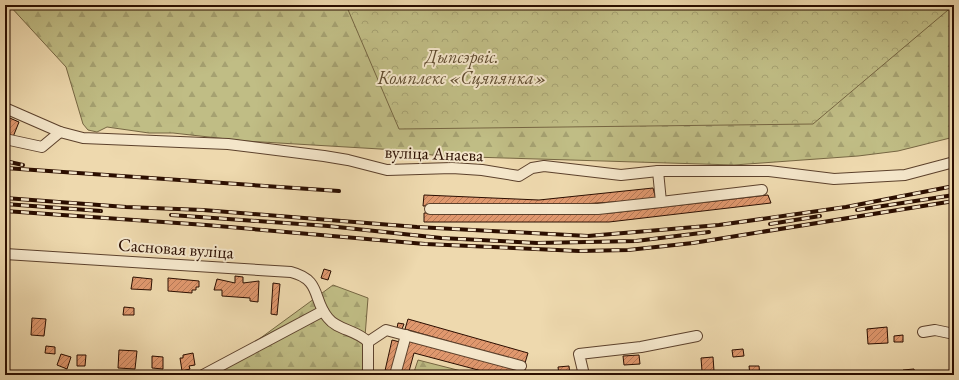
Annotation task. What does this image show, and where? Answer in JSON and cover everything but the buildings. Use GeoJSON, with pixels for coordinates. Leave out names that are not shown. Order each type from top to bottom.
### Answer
{"type":"FeatureCollection","features":[{"type":"Feature","properties":{"kind":"street","name":"вуліца Анаева"},"geometry":{"type":"LineString","coordinates":[[5,108],[60,132],[83,138],[228,144],[336,158],[387,170],[452,168],[482,170],[519,176],[532,168],[544,166],[621,175],[658,171],[769,171],[834,179],[886,177],[919,172],[954,162]]}},
{"type":"Feature","properties":{"kind":"street"},"geometry":{"type":"LineString","coordinates":[[5,139],[42,147],[60,132]]}},
{"type":"Feature","properties":{"kind":"street"},"geometry":{"type":"LineString","coordinates":[[658,171],[661,202]]}},
{"type":"Feature","properties":{"kind":"street"},"geometry":{"type":"LineString","coordinates":[[430,209],[598,209],[762,190]]}},
{"type":"Feature","properties":{"kind":"street","name":"Сасновая вуліца"},"geometry":{"type":"LineString","coordinates":[[5,254],[292,272],[302,275],[315,287],[323,311],[329,320],[362,336],[368,342]]}},
{"type":"Feature","properties":{"kind":"street"},"geometry":{"type":"LineString","coordinates":[[203,375],[323,311]]}},
{"type":"Feature","properties":{"kind":"street"},"geometry":{"type":"LineString","coordinates":[[368,375],[368,342],[386,330],[521,366]]}},
{"type":"Feature","properties":{"kind":"street"},"geometry":{"type":"LineString","coordinates":[[923,332],[935,330],[954,334]]}},
{"type":"Feature","properties":{"kind":"street"},"geometry":{"type":"LineString","coordinates":[[395,375],[406,335]]}},
{"type":"Feature","properties":{"kind":"street"},"geometry":{"type":"LineString","coordinates":[[584,375],[579,354],[641,347],[697,336]]}},
{"type":"Feature","properties":{"kind":"green space"},"geometry":{"type":"Polygon","coordinates":[[[9,5],[954,5],[954,137],[898,151],[858,156],[734,165],[439,156],[397,150],[245,141],[173,133],[149,133],[107,127],[97,132],[88,130],[83,124],[66,67],[9,5]]]}},
{"type":"Feature","properties":{"kind":"green space","name":"Дыпсэрвіс. Комплекс «Сцяпянка»"},"geometry":{"type":"Polygon","coordinates":[[[346,5],[954,5],[813,124],[399,129],[346,5]]]}},
{"type":"Feature","properties":{"kind":"green space"},"geometry":{"type":"Polygon","coordinates":[[[333,285],[368,298],[362,375],[210,375],[333,285]]]}},
{"type":"Feature","properties":{"kind":"green space"},"geometry":{"type":"Polygon","coordinates":[[[418,360],[477,375],[413,375],[418,360]]]}},
{"type":"Feature","properties":{"kind":"railway"},"geometry":{"type":"LineString","coordinates":[[5,161],[23,165]]}},
{"type":"Feature","properties":{"kind":"railway"},"geometry":{"type":"LineString","coordinates":[[5,168],[339,191]]}},
{"type":"Feature","properties":{"kind":"railway"},"geometry":{"type":"LineString","coordinates":[[5,198],[126,207],[203,210],[417,227],[588,236],[719,225],[846,207],[954,186]]}},
{"type":"Feature","properties":{"kind":"railway"},"geometry":{"type":"LineString","coordinates":[[857,210],[954,195]]}},
{"type":"Feature","properties":{"kind":"railway"},"geometry":{"type":"LineString","coordinates":[[5,211],[206,225],[425,244],[579,251],[628,250],[693,243],[954,201]]}},
{"type":"Feature","properties":{"kind":"railway"},"geometry":{"type":"LineString","coordinates":[[5,204],[101,211]]}},
{"type":"Feature","properties":{"kind":"railway"},"geometry":{"type":"LineString","coordinates":[[171,215],[328,226],[441,238],[537,243],[636,241],[709,232]]}},
{"type":"Feature","properties":{"kind":"railway"},"geometry":{"type":"LineString","coordinates":[[770,224],[820,216]]}}]}
